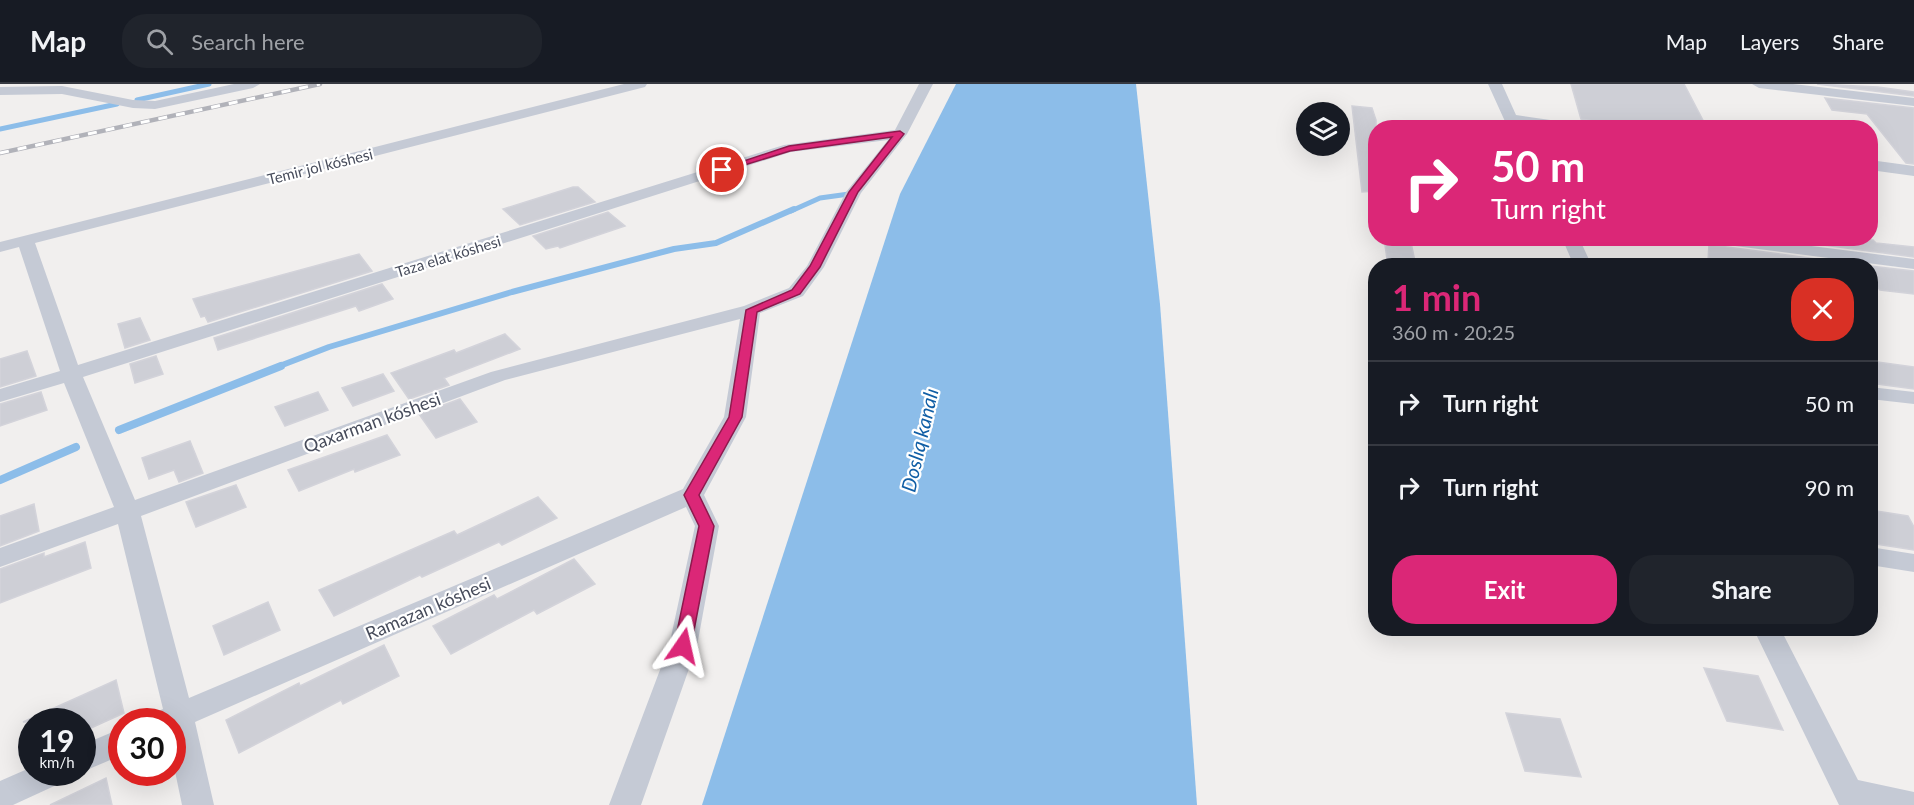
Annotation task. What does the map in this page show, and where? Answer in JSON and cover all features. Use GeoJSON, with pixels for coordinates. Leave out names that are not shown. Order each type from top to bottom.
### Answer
{"type":"FeatureCollection","features":[{"type":"Feature","properties":{"kind":"street"},"geometry":{"type":"LineString","coordinates":[[0,91],[37,87],[133,104],[155,105],[253,84]]}},
{"type":"Feature","properties":{"kind":"street","name":"Temir jol kóshesi"},"geometry":{"type":"LineString","coordinates":[[0,247],[640,84]]}},
{"type":"Feature","properties":{"kind":"street","name":"Qaxarman kóshesi"},"geometry":{"type":"LineString","coordinates":[[0,558],[498,376],[751,310],[796,292],[815,267],[854,192],[900,134],[926,84]]}},
{"type":"Feature","properties":{"kind":"street"},"geometry":{"type":"LineString","coordinates":[[1495,84],[1512,120]]}},
{"type":"Feature","properties":{"kind":"street"},"geometry":{"type":"LineString","coordinates":[[1759,84],[1914,102]]}},
{"type":"Feature","properties":{"kind":"street"},"geometry":{"type":"LineString","coordinates":[[0,104],[37,87]]}},
{"type":"Feature","properties":{"kind":"street","name":"Taza elat kóshesi"},"geometry":{"type":"LineString","coordinates":[[0,396],[789,148],[900,134]]}},
{"type":"Feature","properties":{"kind":"street"},"geometry":{"type":"LineString","coordinates":[[1878,166],[1914,171]]}},
{"type":"Feature","properties":{"kind":"street"},"geometry":{"type":"LineString","coordinates":[[26,241],[71,374],[127,510],[170,708]]}},
{"type":"Feature","properties":{"kind":"street"},"geometry":{"type":"LineString","coordinates":[[1763,246],[1862,258]]}},
{"type":"Feature","properties":{"kind":"street"},"geometry":{"type":"LineString","coordinates":[[1878,260],[1914,264]]}},
{"type":"Feature","properties":{"kind":"street"},"geometry":{"type":"LineString","coordinates":[[626,805],[683,646],[707,526],[692,495],[735,417],[751,310]]}},
{"type":"Feature","properties":{"kind":"street"},"geometry":{"type":"LineString","coordinates":[[1878,394],[1914,398]]}},
{"type":"Feature","properties":{"kind":"street","name":"Ramazan kóshesi"},"geometry":{"type":"LineString","coordinates":[[186,712],[692,495]]}},
{"type":"Feature","properties":{"kind":"street"},"geometry":{"type":"LineString","coordinates":[[1878,557],[1914,563]]}},
{"type":"Feature","properties":{"kind":"street"},"geometry":{"type":"LineString","coordinates":[[1770,636],[1852,799],[1910,805]]}},
{"type":"Feature","properties":{"kind":"street"},"geometry":{"type":"LineString","coordinates":[[186,765],[198,805]]}},
{"type":"Feature","properties":{"kind":"street"},"geometry":{"type":"LineString","coordinates":[[0,796],[22,786]]}},
{"type":"Feature","properties":{"kind":"water","name":"Doslıq kanalı"},"geometry":{"type":"Polygon","coordinates":[[[956,84],[1136,84],[1160,304],[1197,805],[702,805],[900,194],[956,84]]]}},
{"type":"Feature","properties":{"kind":"building"},"geometry":{"type":"Polygon","coordinates":[[[1571,84],[1684,84],[1703,120],[1587,120],[1581,119],[1571,84]]]}},
{"type":"Feature","properties":{"kind":"building"},"geometry":{"type":"Polygon","coordinates":[[[1817,84],[1878,87],[1914,92],[1914,96],[1817,84]]]}},
{"type":"Feature","properties":{"kind":"building"},"geometry":{"type":"Polygon","coordinates":[[[1825,98],[1914,108],[1914,164],[1906,163],[1878,128],[1878,120],[1872,120],[1867,114],[1832,110],[1825,98]]]}},
{"type":"Feature","properties":{"kind":"building"},"geometry":{"type":"Polygon","coordinates":[[[1352,106],[1372,108],[1376,120],[1368,120],[1368,192],[1362,192],[1352,106]]]}},
{"type":"Feature","properties":{"kind":"building"},"geometry":{"type":"Polygon","coordinates":[[[578,187],[595,202],[520,225],[503,209],[578,187]]]}},
{"type":"Feature","properties":{"kind":"building"},"geometry":{"type":"Polygon","coordinates":[[[608,212],[625,226],[560,248],[558,246],[546,249],[533,236],[608,212]]]}},
{"type":"Feature","properties":{"kind":"building"},"geometry":{"type":"Polygon","coordinates":[[[1878,243],[1914,247],[1914,257],[1831,246],[1878,246],[1878,243]]]}},
{"type":"Feature","properties":{"kind":"building"},"geometry":{"type":"Polygon","coordinates":[[[1385,246],[1412,246],[1414,258],[1387,258],[1385,246]]]}},
{"type":"Feature","properties":{"kind":"building"},"geometry":{"type":"Polygon","coordinates":[[[1709,246],[1719,246],[1809,258],[1708,258],[1709,246]]]}},
{"type":"Feature","properties":{"kind":"building"},"geometry":{"type":"Polygon","coordinates":[[[359,254],[372,271],[208,322],[205,316],[201,317],[193,299],[359,254]]]}},
{"type":"Feature","properties":{"kind":"building"},"geometry":{"type":"Polygon","coordinates":[[[1878,267],[1914,271],[1914,294],[1880,290],[1878,267]]]}},
{"type":"Feature","properties":{"kind":"building"},"geometry":{"type":"Polygon","coordinates":[[[382,284],[393,299],[359,311],[356,306],[218,350],[214,338],[382,284]]]}},
{"type":"Feature","properties":{"kind":"building"},"geometry":{"type":"Polygon","coordinates":[[[140,318],[150,340],[125,348],[118,324],[140,318]]]}},
{"type":"Feature","properties":{"kind":"building"},"geometry":{"type":"Polygon","coordinates":[[[505,334],[520,349],[444,378],[449,385],[409,399],[391,373],[454,350],[456,353],[505,334]]]}},
{"type":"Feature","properties":{"kind":"building"},"geometry":{"type":"Polygon","coordinates":[[[27,351],[36,376],[0,387],[0,359],[27,351]]]}},
{"type":"Feature","properties":{"kind":"building"},"geometry":{"type":"Polygon","coordinates":[[[156,356],[163,374],[135,383],[130,364],[156,356]]]}},
{"type":"Feature","properties":{"kind":"building"},"geometry":{"type":"Polygon","coordinates":[[[1878,362],[1914,367],[1914,389],[1878,384],[1878,362]]]}},
{"type":"Feature","properties":{"kind":"building"},"geometry":{"type":"Polygon","coordinates":[[[383,374],[394,391],[353,406],[342,388],[383,374]]]}},
{"type":"Feature","properties":{"kind":"building"},"geometry":{"type":"Polygon","coordinates":[[[41,392],[47,410],[0,426],[0,404],[41,392]]]}},
{"type":"Feature","properties":{"kind":"building"},"geometry":{"type":"Polygon","coordinates":[[[318,392],[328,410],[285,426],[275,407],[318,392]]]}},
{"type":"Feature","properties":{"kind":"building"},"geometry":{"type":"Polygon","coordinates":[[[460,399],[477,422],[436,438],[419,414],[460,399]]]}},
{"type":"Feature","properties":{"kind":"building"},"geometry":{"type":"Polygon","coordinates":[[[387,435],[400,455],[355,472],[354,469],[299,491],[288,470],[387,435]]]}},
{"type":"Feature","properties":{"kind":"building"},"geometry":{"type":"Polygon","coordinates":[[[190,441],[203,473],[179,482],[174,470],[149,479],[142,458],[190,441]]]}},
{"type":"Feature","properties":{"kind":"building"},"geometry":{"type":"Polygon","coordinates":[[[236,485],[246,507],[196,527],[186,502],[236,485]]]}},
{"type":"Feature","properties":{"kind":"building"},"geometry":{"type":"Polygon","coordinates":[[[538,497],[557,518],[502,545],[499,542],[422,577],[420,575],[334,616],[319,590],[454,531],[457,535],[538,497]]]}},
{"type":"Feature","properties":{"kind":"building"},"geometry":{"type":"Polygon","coordinates":[[[34,504],[39,531],[0,546],[0,516],[34,504]]]}},
{"type":"Feature","properties":{"kind":"building"},"geometry":{"type":"Polygon","coordinates":[[[1878,511],[1908,516],[1914,527],[1914,550],[1878,544],[1878,511]]]}},
{"type":"Feature","properties":{"kind":"building"},"geometry":{"type":"Polygon","coordinates":[[[85,542],[91,568],[0,603],[0,569],[44,553],[44,557],[85,542]]]}},
{"type":"Feature","properties":{"kind":"building"},"geometry":{"type":"Polygon","coordinates":[[[574,559],[595,584],[537,614],[534,610],[451,654],[433,626],[494,595],[497,599],[574,559]]]}},
{"type":"Feature","properties":{"kind":"building"},"geometry":{"type":"Polygon","coordinates":[[[268,602],[280,630],[224,655],[213,626],[268,602]]]}},
{"type":"Feature","properties":{"kind":"building"},"geometry":{"type":"Polygon","coordinates":[[[384,645],[399,676],[343,704],[341,700],[239,753],[226,720],[299,683],[300,686],[384,645]]]}},
{"type":"Feature","properties":{"kind":"building"},"geometry":{"type":"Polygon","coordinates":[[[1704,668],[1758,676],[1783,730],[1727,721],[1704,668]]]}},
{"type":"Feature","properties":{"kind":"building"},"geometry":{"type":"Polygon","coordinates":[[[116,680],[123,708],[108,708],[108,720],[96,726],[96,708],[54,708],[116,680]]]}},
{"type":"Feature","properties":{"kind":"building"},"geometry":{"type":"Polygon","coordinates":[[[1506,713],[1560,719],[1581,777],[1525,771],[1506,713]]]}},
{"type":"Feature","properties":{"kind":"building"},"geometry":{"type":"Polygon","coordinates":[[[106,778],[112,805],[50,805],[89,786],[96,786],[96,783],[106,778]]]}},
{"type":"Feature","properties":{"kind":"waterway"},"geometry":{"type":"LineString","coordinates":[[137,100],[209,84]]}},
{"type":"Feature","properties":{"kind":"waterway"},"geometry":{"type":"LineString","coordinates":[[0,129],[117,104]]}},
{"type":"Feature","properties":{"kind":"waterway"},"geometry":{"type":"LineString","coordinates":[[791,211],[820,198],[849,194]]}},
{"type":"Feature","properties":{"kind":"waterway"},"geometry":{"type":"LineString","coordinates":[[277,367],[329,347],[512,292],[674,249],[716,243],[794,209]]}},
{"type":"Feature","properties":{"kind":"waterway"},"geometry":{"type":"LineString","coordinates":[[119,430],[281,366]]}},
{"type":"Feature","properties":{"kind":"waterway"},"geometry":{"type":"LineString","coordinates":[[0,480],[76,447]]}},
{"type":"Feature","properties":{"kind":"railway"},"geometry":{"type":"LineString","coordinates":[[0,153],[320,84]]}},
{"type":"Feature","properties":{"kind":"route"},"geometry":{"type":"LineString","coordinates":[[683,646],[707,526],[692,495],[735,417],[751,310],[796,292],[815,267],[854,192],[900,134],[789,148],[722,170]]}}]}
